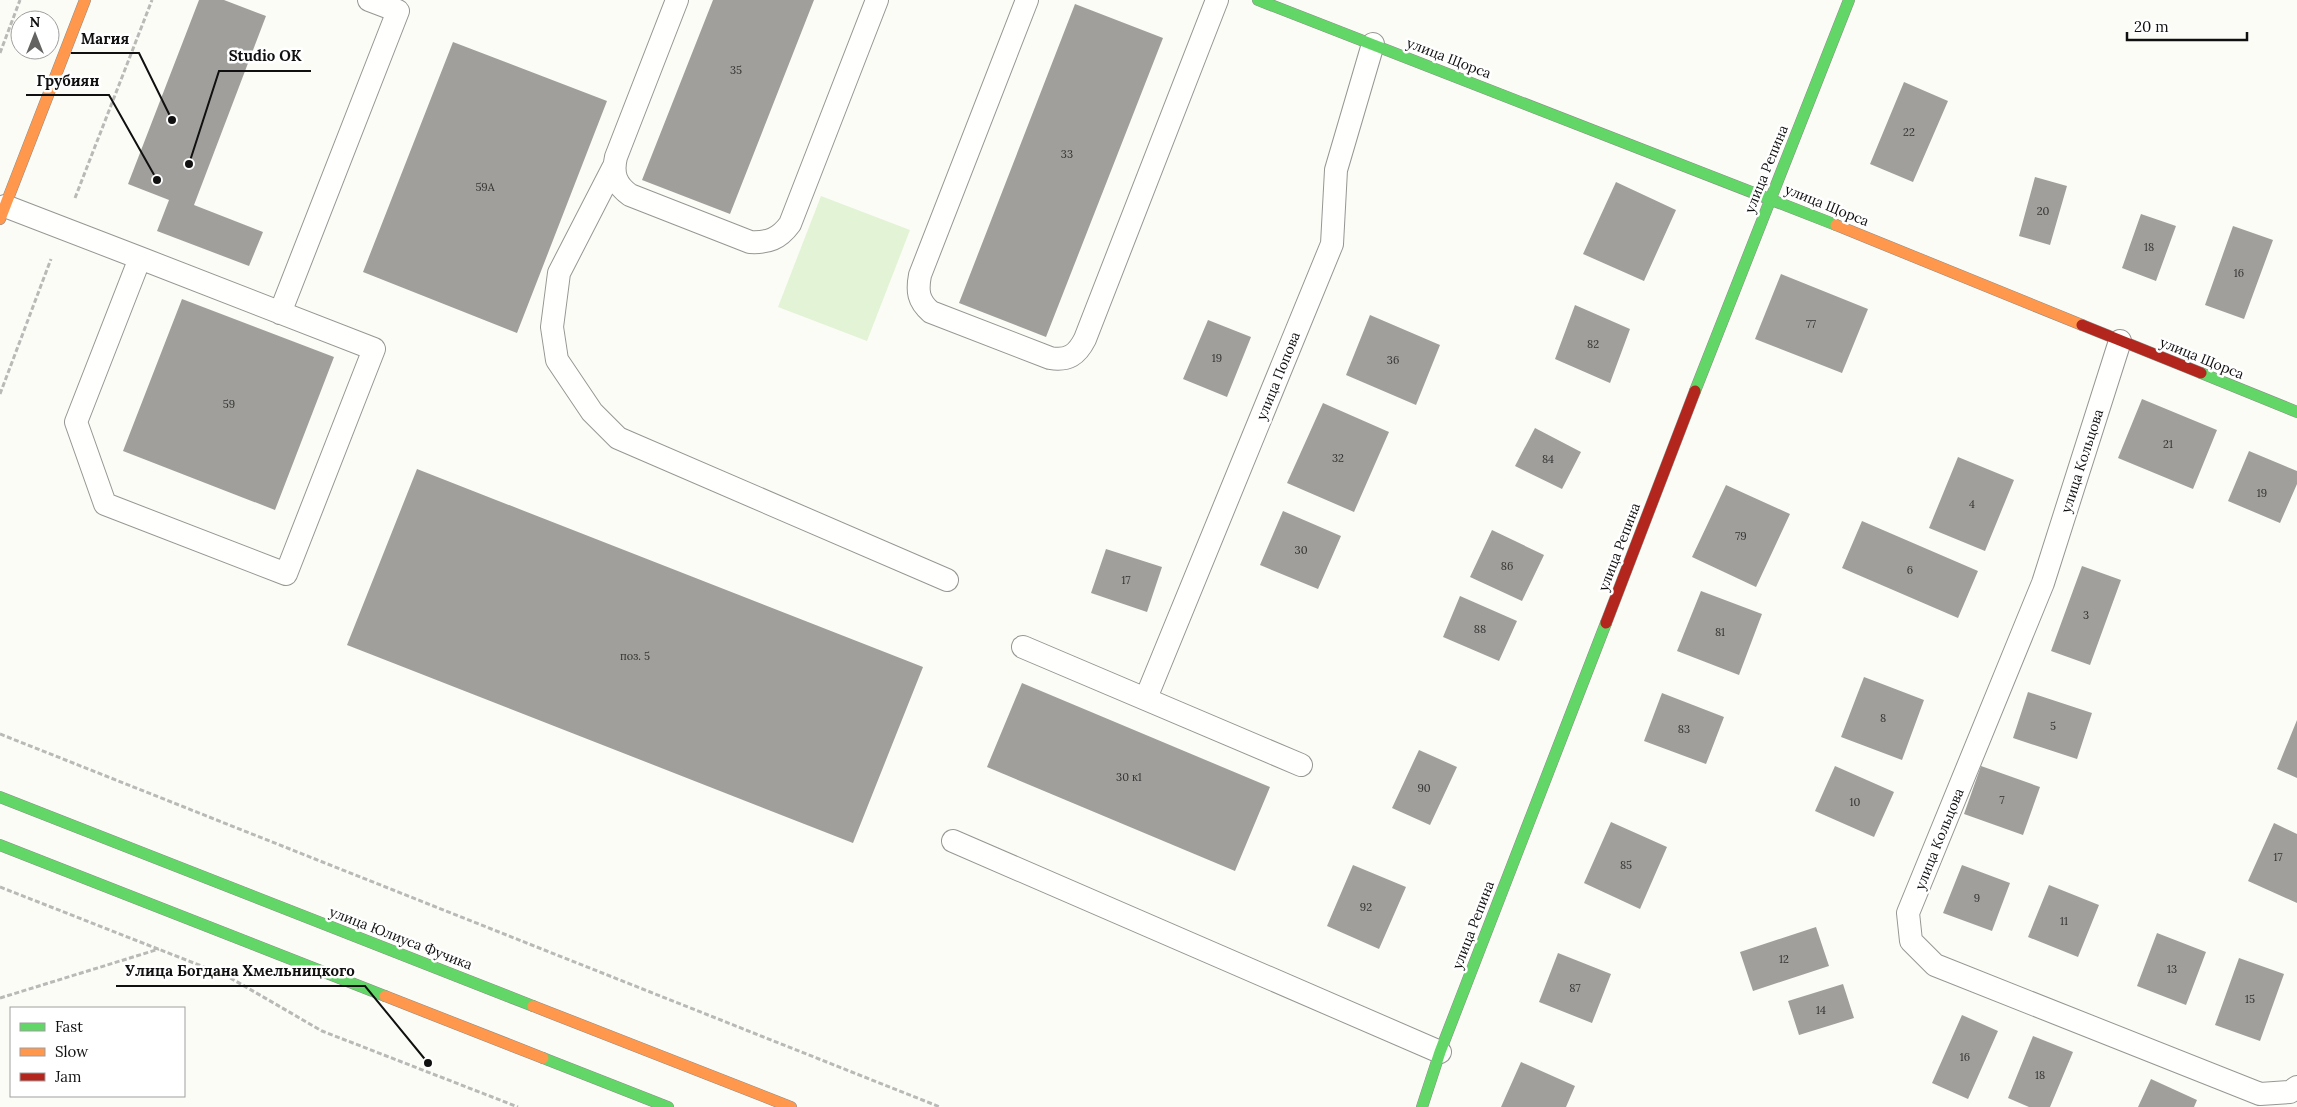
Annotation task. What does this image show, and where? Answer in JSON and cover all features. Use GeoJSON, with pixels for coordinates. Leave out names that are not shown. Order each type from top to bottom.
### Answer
{"type":"FeatureCollection","features":[{"type":"Feature","properties":{"kind":"street"},"geometry":{"type":"LineString","coordinates":[[3,212],[85,0]]}},
{"type":"Feature","properties":{"kind":"street","name":"улица Репина"},"geometry":{"type":"LineString","coordinates":[[1422,1107],[1440,1052],[1770,198],[1849,0]]}},
{"type":"Feature","properties":{"kind":"street","name":"улица Щорса"},"geometry":{"type":"LineString","coordinates":[[1267,2],[1770,198],[2297,412]]}},
{"type":"Feature","properties":{"kind":"street","name":"улица Юлиуса Фучика"},"geometry":{"type":"LineString","coordinates":[[0,797],[791,1107]]}},
{"type":"Feature","properties":{"kind":"street"},"geometry":{"type":"LineString","coordinates":[[0,845],[668,1107]]}},
{"type":"Feature","properties":{"kind":"lane"},"geometry":{"type":"LineString","coordinates":[[280,312],[398,11],[370,0]]}},
{"type":"Feature","properties":{"kind":"lane"},"geometry":{"type":"LineString","coordinates":[[677,0],[614,168],[559,273],[552,326],[557,360],[592,412],[618,438],[946,580]]}},
{"type":"Feature","properties":{"kind":"lane"},"geometry":{"type":"LineString","coordinates":[[614,168],[615,180],[620,188],[630,195],[750,242],[774,240],[790,224],[877,0]]}},
{"type":"Feature","properties":{"kind":"lane"},"geometry":{"type":"LineString","coordinates":[[1027,0],[920,275],[919,298],[931,312],[1050,358],[1062,360],[1073,356],[1080,349],[1085,339],[1217,0]]}},
{"type":"Feature","properties":{"kind":"lane","name":"улица Попова"},"geometry":{"type":"LineString","coordinates":[[1146,698],[1332,244],[1336,170],[1374,44]]}},
{"type":"Feature","properties":{"kind":"lane"},"geometry":{"type":"LineString","coordinates":[[3,212],[140,258],[374,349],[286,574],[105,504],[76,422],[140,258]]}},
{"type":"Feature","properties":{"kind":"lane","name":"улица Кольцова"},"geometry":{"type":"LineString","coordinates":[[2120,341],[2042,583],[1908,914],[1911,941],[1935,966],[2260,1094],[2290,1092],[2297,1086]]}},
{"type":"Feature","properties":{"kind":"lane"},"geometry":{"type":"LineString","coordinates":[[1023,647],[1301,765]]}},
{"type":"Feature","properties":{"kind":"lane"},"geometry":{"type":"LineString","coordinates":[[952,841],[1440,1052]]}},
{"type":"Feature","properties":{"kind":"path"},"geometry":{"type":"LineString","coordinates":[[0,53],[20,0]]}},
{"type":"Feature","properties":{"kind":"path"},"geometry":{"type":"LineString","coordinates":[[0,734],[940,1107]]}},
{"type":"Feature","properties":{"kind":"path"},"geometry":{"type":"LineString","coordinates":[[0,887],[227,976],[322,1032],[518,1107]]}},
{"type":"Feature","properties":{"kind":"path"},"geometry":{"type":"LineString","coordinates":[[0,998],[159,950]]}},
{"type":"Feature","properties":{"kind":"green space"},"geometry":{"type":"Polygon","coordinates":[[[821,196],[910,230],[867,341],[778,307],[821,196]]]}},
{"type":"Feature","properties":{"kind":"building"},"geometry":{"type":"Polygon","coordinates":[[[199,0],[224,0],[266,16],[194,205],[263,232],[249,266],[157,231],[169,200],[128,184],[199,0]]]}},
{"type":"Feature","properties":{"kind":"building"},"geometry":{"type":"Polygon","coordinates":[[[713,0],[814,0],[730,214],[642,180],[713,0]]]}},
{"type":"Feature","properties":{"kind":"building"},"geometry":{"type":"Polygon","coordinates":[[[1075,4],[1163,38],[1046,337],[959,303],[1075,4]]]}},
{"type":"Feature","properties":{"kind":"building"},"geometry":{"type":"Polygon","coordinates":[[[453,42],[607,101],[517,333],[363,272],[453,42]]]}},
{"type":"Feature","properties":{"kind":"building"},"geometry":{"type":"Polygon","coordinates":[[[1904,82],[1948,101],[1913,182],[1870,164],[1904,82]]]}},
{"type":"Feature","properties":{"kind":"building"},"geometry":{"type":"Polygon","coordinates":[[[2035,177],[2067,186],[2050,245],[2019,236],[2035,177]]]}},
{"type":"Feature","properties":{"kind":"building"},"geometry":{"type":"Polygon","coordinates":[[[1616,182],[1676,210],[1644,281],[1583,254],[1616,182]]]}},
{"type":"Feature","properties":{"kind":"building"},"geometry":{"type":"Polygon","coordinates":[[[2141,214],[2176,226],[2156,281],[2122,268],[2141,214]]]}},
{"type":"Feature","properties":{"kind":"building"},"geometry":{"type":"Polygon","coordinates":[[[2233,226],[2273,240],[2244,319],[2205,305],[2233,226]]]}},
{"type":"Feature","properties":{"kind":"building"},"geometry":{"type":"Polygon","coordinates":[[[1781,274],[1868,309],[1842,373],[1755,339],[1781,274]]]}},
{"type":"Feature","properties":{"kind":"building"},"geometry":{"type":"Polygon","coordinates":[[[182,299],[334,357],[275,510],[123,451],[182,299]]]}},
{"type":"Feature","properties":{"kind":"building"},"geometry":{"type":"Polygon","coordinates":[[[1575,305],[1630,329],[1610,383],[1555,359],[1575,305]]]}},
{"type":"Feature","properties":{"kind":"building"},"geometry":{"type":"Polygon","coordinates":[[[1370,315],[1440,345],[1416,405],[1346,375],[1370,315]]]}},
{"type":"Feature","properties":{"kind":"building"},"geometry":{"type":"Polygon","coordinates":[[[1208,320],[1251,337],[1227,397],[1183,379],[1208,320]]]}},
{"type":"Feature","properties":{"kind":"building"},"geometry":{"type":"Polygon","coordinates":[[[2142,399],[2217,430],[2193,489],[2118,458],[2142,399]]]}},
{"type":"Feature","properties":{"kind":"building"},"geometry":{"type":"Polygon","coordinates":[[[1323,403],[1389,432],[1354,512],[1287,483],[1323,403]]]}},
{"type":"Feature","properties":{"kind":"building"},"geometry":{"type":"Polygon","coordinates":[[[1535,428],[1581,452],[1562,489],[1515,466],[1535,428]]]}},
{"type":"Feature","properties":{"kind":"building"},"geometry":{"type":"Polygon","coordinates":[[[2249,451],[2297,471],[2297,484],[2280,523],[2228,501],[2249,451]]]}},
{"type":"Feature","properties":{"kind":"building"},"geometry":{"type":"Polygon","coordinates":[[[1958,457],[2014,480],[1985,551],[1929,528],[1958,457]]]}},
{"type":"Feature","properties":{"kind":"building"},"geometry":{"type":"Polygon","coordinates":[[[417,469],[923,667],[853,843],[347,645],[417,469]]]}},
{"type":"Feature","properties":{"kind":"building"},"geometry":{"type":"Polygon","coordinates":[[[1726,485],[1790,514],[1756,587],[1692,557],[1726,485]]]}},
{"type":"Feature","properties":{"kind":"building"},"geometry":{"type":"Polygon","coordinates":[[[1283,511],[1341,536],[1318,589],[1260,565],[1283,511]]]}},
{"type":"Feature","properties":{"kind":"building"},"geometry":{"type":"Polygon","coordinates":[[[1862,521],[1978,571],[1958,618],[1842,568],[1862,521]]]}},
{"type":"Feature","properties":{"kind":"building"},"geometry":{"type":"Polygon","coordinates":[[[1492,530],[1544,555],[1522,601],[1470,577],[1492,530]]]}},
{"type":"Feature","properties":{"kind":"building"},"geometry":{"type":"Polygon","coordinates":[[[1106,549],[1162,567],[1147,612],[1091,593],[1106,549]]]}},
{"type":"Feature","properties":{"kind":"building"},"geometry":{"type":"Polygon","coordinates":[[[2082,566],[2121,580],[2090,665],[2051,651],[2082,566]]]}},
{"type":"Feature","properties":{"kind":"building"},"geometry":{"type":"Polygon","coordinates":[[[1701,591],[1762,614],[1739,675],[1677,651],[1701,591]]]}},
{"type":"Feature","properties":{"kind":"building"},"geometry":{"type":"Polygon","coordinates":[[[1460,596],[1517,621],[1499,661],[1443,637],[1460,596]]]}},
{"type":"Feature","properties":{"kind":"building"},"geometry":{"type":"Polygon","coordinates":[[[1864,677],[1924,700],[1902,760],[1841,737],[1864,677]]]}},
{"type":"Feature","properties":{"kind":"building"},"geometry":{"type":"Polygon","coordinates":[[[1022,683],[1270,787],[1235,871],[987,767],[1022,683]]]}},
{"type":"Feature","properties":{"kind":"building"},"geometry":{"type":"Polygon","coordinates":[[[2028,692],[2092,713],[2077,759],[2013,738],[2028,692]]]}},
{"type":"Feature","properties":{"kind":"building"},"geometry":{"type":"Polygon","coordinates":[[[1662,693],[1724,717],[1706,764],[1644,741],[1662,693]]]}},
{"type":"Feature","properties":{"kind":"building"},"geometry":{"type":"Polygon","coordinates":[[[2297,720],[2297,778],[2277,769],[2297,720]]]}},
{"type":"Feature","properties":{"kind":"building"},"geometry":{"type":"Polygon","coordinates":[[[1419,750],[1457,767],[1430,825],[1392,808],[1419,750]]]}},
{"type":"Feature","properties":{"kind":"building"},"geometry":{"type":"Polygon","coordinates":[[[1835,766],[1894,792],[1874,837],[1815,811],[1835,766]]]}},
{"type":"Feature","properties":{"kind":"building"},"geometry":{"type":"Polygon","coordinates":[[[1981,766],[2040,787],[2023,835],[1964,814],[1981,766]]]}},
{"type":"Feature","properties":{"kind":"building"},"geometry":{"type":"Polygon","coordinates":[[[1611,822],[1667,847],[1640,909],[1584,883],[1611,822]]]}},
{"type":"Feature","properties":{"kind":"building"},"geometry":{"type":"Polygon","coordinates":[[[2274,823],[2297,834],[2297,903],[2248,881],[2274,823]]]}},
{"type":"Feature","properties":{"kind":"building"},"geometry":{"type":"Polygon","coordinates":[[[1353,865],[1406,887],[1379,949],[1327,926],[1353,865]]]}},
{"type":"Feature","properties":{"kind":"building"},"geometry":{"type":"Polygon","coordinates":[[[1962,865],[2010,883],[1992,931],[1943,913],[1962,865]]]}},
{"type":"Feature","properties":{"kind":"building"},"geometry":{"type":"Polygon","coordinates":[[[2049,885],[2099,905],[2078,957],[2028,937],[2049,885]]]}},
{"type":"Feature","properties":{"kind":"building"},"geometry":{"type":"Polygon","coordinates":[[[1816,927],[1829,966],[1753,991],[1740,952],[1816,927]]]}},
{"type":"Feature","properties":{"kind":"building"},"geometry":{"type":"Polygon","coordinates":[[[2157,933],[2206,952],[2186,1005],[2137,986],[2157,933]]]}},
{"type":"Feature","properties":{"kind":"building"},"geometry":{"type":"Polygon","coordinates":[[[1558,953],[1611,974],[1592,1023],[1539,1002],[1558,953]]]}},
{"type":"Feature","properties":{"kind":"building"},"geometry":{"type":"Polygon","coordinates":[[[2239,958],[2284,974],[2260,1041],[2215,1025],[2239,958]]]}},
{"type":"Feature","properties":{"kind":"building"},"geometry":{"type":"Polygon","coordinates":[[[1843,984],[1854,1018],[1799,1035],[1788,1001],[1843,984]]]}},
{"type":"Feature","properties":{"kind":"building"},"geometry":{"type":"Polygon","coordinates":[[[1962,1015],[1998,1031],[1968,1099],[1932,1083],[1962,1015]]]}},
{"type":"Feature","properties":{"kind":"building"},"geometry":{"type":"Polygon","coordinates":[[[2033,1036],[2073,1052],[2050,1107],[2029,1107],[2008,1098],[2033,1036]]]}},
{"type":"Feature","properties":{"kind":"building"},"geometry":{"type":"Polygon","coordinates":[[[1521,1062],[1575,1086],[1566,1107],[1501,1107],[1521,1062]]]}},
{"type":"Feature","properties":{"kind":"building"},"geometry":{"type":"Polygon","coordinates":[[[2151,1079],[2197,1100],[2194,1107],[2138,1107],[2151,1079]]]}},
{"type":"Feature","properties":{"kind":"traffic: fast"},"geometry":{"type":"LineString","coordinates":[[1258,0],[1836,225]]}},
{"type":"Feature","properties":{"kind":"traffic: fast"},"geometry":{"type":"LineString","coordinates":[[1695,391],[1849,0]]}},
{"type":"Feature","properties":{"kind":"traffic: fast"},"geometry":{"type":"LineString","coordinates":[[2201,373],[2297,412]]}},
{"type":"Feature","properties":{"kind":"traffic: fast"},"geometry":{"type":"LineString","coordinates":[[1422,1107],[1440,1052],[1606,623]]}},
{"type":"Feature","properties":{"kind":"traffic: fast"},"geometry":{"type":"LineString","coordinates":[[0,797],[533,1006]]}},
{"type":"Feature","properties":{"kind":"traffic: fast"},"geometry":{"type":"LineString","coordinates":[[0,845],[385,996]]}},
{"type":"Feature","properties":{"kind":"traffic: fast"},"geometry":{"type":"LineString","coordinates":[[543,1058],[668,1107]]}},
{"type":"Feature","properties":{"kind":"traffic: slow"},"geometry":{"type":"LineString","coordinates":[[0,219],[85,0]]}},
{"type":"Feature","properties":{"kind":"traffic: slow"},"geometry":{"type":"LineString","coordinates":[[1836,225],[2082,325]]}},
{"type":"Feature","properties":{"kind":"traffic: slow"},"geometry":{"type":"LineString","coordinates":[[385,996],[543,1058]]}},
{"type":"Feature","properties":{"kind":"traffic: slow"},"geometry":{"type":"LineString","coordinates":[[533,1006],[791,1107]]}},
{"type":"Feature","properties":{"kind":"traffic: jam"},"geometry":{"type":"LineString","coordinates":[[2082,325],[2201,373]]}},
{"type":"Feature","properties":{"kind":"traffic: jam"},"geometry":{"type":"LineString","coordinates":[[1606,623],[1695,391]]}},
{"type":"Feature","properties":{"kind":"place","name":"Магия"},"geometry":{"type":"Point","coordinates":[172,120]}},
{"type":"Feature","properties":{"kind":"place","name":"Studio OK"},"geometry":{"type":"Point","coordinates":[189,164]}},
{"type":"Feature","properties":{"kind":"place","name":"Грубиян"},"geometry":{"type":"Point","coordinates":[157,180]}},
{"type":"Feature","properties":{"kind":"place","name":"Улица Богдана Хмельницкого"},"geometry":{"type":"Point","coordinates":[428,1063]}}]}
